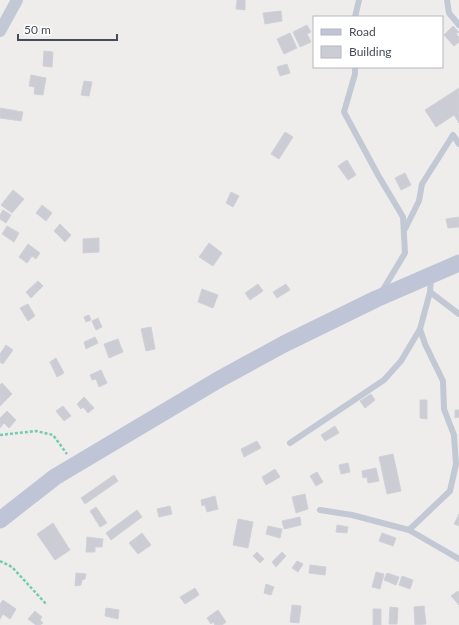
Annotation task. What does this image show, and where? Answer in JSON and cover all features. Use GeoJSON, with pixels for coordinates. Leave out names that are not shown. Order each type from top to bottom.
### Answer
{"type":"FeatureCollection","features":[{"type":"Feature","properties":{"kind":"main road"},"geometry":{"type":"LineString","coordinates":[[0,520],[55,477],[218,380],[284,344],[376,299],[459,263]]}},
{"type":"Feature","properties":{"kind":"street"},"geometry":{"type":"LineString","coordinates":[[0,31],[16,0]]}},
{"type":"Feature","properties":{"kind":"lane"},"geometry":{"type":"LineString","coordinates":[[355,16],[359,0]]}},
{"type":"Feature","properties":{"kind":"lane"},"geometry":{"type":"LineString","coordinates":[[447,0],[449,13],[459,25]]}},
{"type":"Feature","properties":{"kind":"lane"},"geometry":{"type":"LineString","coordinates":[[355,68],[355,74],[344,112],[378,175],[403,217],[405,253],[376,299]]}},
{"type":"Feature","properties":{"kind":"lane"},"geometry":{"type":"LineString","coordinates":[[404,231],[419,201],[422,184],[453,135],[459,144]]}},
{"type":"Feature","properties":{"kind":"lane"},"geometry":{"type":"LineString","coordinates":[[290,444],[384,380],[401,361],[420,329],[430,292],[431,275]]}},
{"type":"Feature","properties":{"kind":"lane"},"geometry":{"type":"LineString","coordinates":[[430,292],[459,314]]}},
{"type":"Feature","properties":{"kind":"lane"},"geometry":{"type":"LineString","coordinates":[[409,530],[450,491],[456,464],[454,435],[444,409],[443,381],[425,344],[420,329]]}},
{"type":"Feature","properties":{"kind":"lane"},"geometry":{"type":"LineString","coordinates":[[320,510],[352,515],[409,530],[459,559]]}},
{"type":"Feature","properties":{"kind":"path"},"geometry":{"type":"LineString","coordinates":[[0,435],[36,431],[53,435],[76,465]]}},
{"type":"Feature","properties":{"kind":"path"},"geometry":{"type":"LineString","coordinates":[[0,561],[12,567],[47,605]]}},
{"type":"Feature","properties":{"kind":"building"},"geometry":{"type":"Polygon","coordinates":[[[237,0],[245,0],[245,10],[236,9],[237,0]]]}},
{"type":"Feature","properties":{"kind":"building"},"geometry":{"type":"Polygon","coordinates":[[[281,11],[282,21],[265,24],[263,13],[281,11]]]}},
{"type":"Feature","properties":{"kind":"building"},"geometry":{"type":"Polygon","coordinates":[[[307,25],[311,32],[307,34],[311,42],[300,47],[293,32],[307,25]]]}},
{"type":"Feature","properties":{"kind":"building"},"geometry":{"type":"Polygon","coordinates":[[[453,26],[459,32],[456,34],[459,37],[459,42],[454,46],[444,35],[453,26]]]}},
{"type":"Feature","properties":{"kind":"building"},"geometry":{"type":"Polygon","coordinates":[[[290,33],[297,48],[284,54],[277,39],[290,33]]]}},
{"type":"Feature","properties":{"kind":"building"},"geometry":{"type":"Polygon","coordinates":[[[44,51],[53,52],[52,67],[43,66],[44,51]]]}},
{"type":"Feature","properties":{"kind":"building"},"geometry":{"type":"Polygon","coordinates":[[[287,64],[290,73],[280,76],[277,67],[287,64]]]}},
{"type":"Feature","properties":{"kind":"building"},"geometry":{"type":"Polygon","coordinates":[[[31,75],[46,78],[43,95],[34,94],[35,87],[29,86],[31,75]]]}},
{"type":"Feature","properties":{"kind":"building"},"geometry":{"type":"Polygon","coordinates":[[[84,81],[92,82],[89,96],[81,95],[84,81]]]}},
{"type":"Feature","properties":{"kind":"building"},"geometry":{"type":"Polygon","coordinates":[[[459,88],[459,123],[454,115],[436,127],[425,110],[459,88]]]}},
{"type":"Feature","properties":{"kind":"building"},"geometry":{"type":"Polygon","coordinates":[[[0,108],[23,112],[21,121],[0,118],[0,108]]]}},
{"type":"Feature","properties":{"kind":"building"},"geometry":{"type":"Polygon","coordinates":[[[285,132],[293,137],[279,159],[271,154],[285,132]]]}},
{"type":"Feature","properties":{"kind":"building"},"geometry":{"type":"Polygon","coordinates":[[[347,160],[356,175],[348,180],[338,166],[347,160]]]}},
{"type":"Feature","properties":{"kind":"building"},"geometry":{"type":"Polygon","coordinates":[[[405,173],[411,185],[401,190],[395,178],[405,173]]]}},
{"type":"Feature","properties":{"kind":"building"},"geometry":{"type":"Polygon","coordinates":[[[13,190],[24,199],[12,213],[1,205],[13,190]]]}},
{"type":"Feature","properties":{"kind":"building"},"geometry":{"type":"Polygon","coordinates":[[[231,192],[239,196],[233,207],[226,203],[231,192]]]}},
{"type":"Feature","properties":{"kind":"building"},"geometry":{"type":"Polygon","coordinates":[[[42,205],[52,213],[46,221],[36,213],[42,205]]]}},
{"type":"Feature","properties":{"kind":"building"},"geometry":{"type":"Polygon","coordinates":[[[3,210],[11,215],[6,223],[0,219],[0,215],[3,210]]]}},
{"type":"Feature","properties":{"kind":"building"},"geometry":{"type":"Polygon","coordinates":[[[459,217],[459,227],[448,228],[446,219],[459,217]]]}},
{"type":"Feature","properties":{"kind":"building"},"geometry":{"type":"Polygon","coordinates":[[[60,224],[71,235],[65,242],[54,231],[60,224]]]}},
{"type":"Feature","properties":{"kind":"building"},"geometry":{"type":"Polygon","coordinates":[[[7,226],[19,233],[14,242],[2,234],[7,226]]]}},
{"type":"Feature","properties":{"kind":"building"},"geometry":{"type":"Polygon","coordinates":[[[99,238],[99,252],[83,253],[83,239],[99,238]]]}},
{"type":"Feature","properties":{"kind":"building"},"geometry":{"type":"Polygon","coordinates":[[[209,243],[222,253],[213,266],[199,257],[209,243]]]}},
{"type":"Feature","properties":{"kind":"building"},"geometry":{"type":"Polygon","coordinates":[[[28,244],[40,253],[36,259],[32,256],[27,263],[19,257],[28,244]]]}},
{"type":"Feature","properties":{"kind":"building"},"geometry":{"type":"Polygon","coordinates":[[[38,281],[43,286],[31,298],[26,292],[38,281]]]}},
{"type":"Feature","properties":{"kind":"building"},"geometry":{"type":"Polygon","coordinates":[[[258,284],[263,291],[250,300],[245,293],[258,284]]]}},
{"type":"Feature","properties":{"kind":"building"},"geometry":{"type":"Polygon","coordinates":[[[286,284],[290,290],[277,298],[273,292],[286,284]]]}},
{"type":"Feature","properties":{"kind":"building"},"geometry":{"type":"Polygon","coordinates":[[[202,289],[218,295],[213,308],[198,302],[202,289]]]}},
{"type":"Feature","properties":{"kind":"building"},"geometry":{"type":"Polygon","coordinates":[[[28,304],[35,316],[28,321],[20,308],[28,304]]]}},
{"type":"Feature","properties":{"kind":"building"},"geometry":{"type":"Polygon","coordinates":[[[89,315],[91,320],[86,322],[84,317],[89,315]]]}},
{"type":"Feature","properties":{"kind":"building"},"geometry":{"type":"Polygon","coordinates":[[[98,318],[102,327],[96,330],[92,321],[98,318]]]}},
{"type":"Feature","properties":{"kind":"building"},"geometry":{"type":"Polygon","coordinates":[[[151,327],[155,349],[146,351],[141,329],[151,327]]]}},
{"type":"Feature","properties":{"kind":"building"},"geometry":{"type":"Polygon","coordinates":[[[95,337],[98,343],[86,349],[84,342],[95,337]]]}},
{"type":"Feature","properties":{"kind":"building"},"geometry":{"type":"Polygon","coordinates":[[[118,339],[123,352],[109,358],[104,344],[118,339]]]}},
{"type":"Feature","properties":{"kind":"building"},"geometry":{"type":"Polygon","coordinates":[[[6,345],[13,350],[3,364],[0,362],[0,354],[6,345]]]}},
{"type":"Feature","properties":{"kind":"building"},"geometry":{"type":"Polygon","coordinates":[[[56,358],[64,373],[57,377],[50,362],[56,358]]]}},
{"type":"Feature","properties":{"kind":"building"},"geometry":{"type":"Polygon","coordinates":[[[101,370],[107,383],[99,387],[96,379],[92,380],[90,375],[101,370]]]}},
{"type":"Feature","properties":{"kind":"building"},"geometry":{"type":"Polygon","coordinates":[[[2,383],[12,394],[0,406],[0,385],[2,383]]]}},
{"type":"Feature","properties":{"kind":"building"},"geometry":{"type":"Polygon","coordinates":[[[371,394],[375,400],[365,408],[360,401],[371,394]]]}},
{"type":"Feature","properties":{"kind":"building"},"geometry":{"type":"Polygon","coordinates":[[[84,397],[94,408],[88,413],[83,407],[81,409],[77,404],[84,397]]]}},
{"type":"Feature","properties":{"kind":"building"},"geometry":{"type":"Polygon","coordinates":[[[420,400],[427,400],[427,419],[420,418],[420,400]]]}},
{"type":"Feature","properties":{"kind":"building"},"geometry":{"type":"Polygon","coordinates":[[[63,406],[71,416],[64,421],[56,411],[63,406]]]}},
{"type":"Feature","properties":{"kind":"building"},"geometry":{"type":"Polygon","coordinates":[[[455,410],[459,410],[459,417],[455,418],[455,410]]]}},
{"type":"Feature","properties":{"kind":"building"},"geometry":{"type":"Polygon","coordinates":[[[7,411],[16,420],[9,428],[4,423],[0,428],[0,418],[7,411]]]}},
{"type":"Feature","properties":{"kind":"building"},"geometry":{"type":"Polygon","coordinates":[[[335,426],[339,433],[325,441],[321,435],[335,426]]]}},
{"type":"Feature","properties":{"kind":"building"},"geometry":{"type":"Polygon","coordinates":[[[257,441],[261,448],[244,457],[241,449],[257,441]]]}},
{"type":"Feature","properties":{"kind":"building"},"geometry":{"type":"Polygon","coordinates":[[[393,454],[401,491],[387,494],[379,457],[393,454]]]}},
{"type":"Feature","properties":{"kind":"building"},"geometry":{"type":"Polygon","coordinates":[[[348,463],[350,472],[341,474],[339,465],[348,463]]]}},
{"type":"Feature","properties":{"kind":"building"},"geometry":{"type":"Polygon","coordinates":[[[376,468],[379,481],[368,483],[367,477],[363,478],[362,471],[376,468]]]}},
{"type":"Feature","properties":{"kind":"building"},"geometry":{"type":"Polygon","coordinates":[[[275,469],[280,477],[266,485],[262,477],[275,469]]]}},
{"type":"Feature","properties":{"kind":"building"},"geometry":{"type":"Polygon","coordinates":[[[317,472],[323,482],[316,486],[310,476],[317,472]]]}},
{"type":"Feature","properties":{"kind":"building"},"geometry":{"type":"Polygon","coordinates":[[[114,475],[118,481],[85,504],[81,498],[114,475]]]}},
{"type":"Feature","properties":{"kind":"building"},"geometry":{"type":"Polygon","coordinates":[[[305,494],[308,509],[296,513],[292,497],[305,494]]]}},
{"type":"Feature","properties":{"kind":"building"},"geometry":{"type":"Polygon","coordinates":[[[215,496],[218,509],[207,512],[205,505],[202,506],[201,500],[215,496]]]}},
{"type":"Feature","properties":{"kind":"building"},"geometry":{"type":"Polygon","coordinates":[[[170,506],[172,514],[159,517],[157,509],[170,506]]]}},
{"type":"Feature","properties":{"kind":"building"},"geometry":{"type":"Polygon","coordinates":[[[96,507],[107,523],[100,527],[90,511],[96,507]]]}},
{"type":"Feature","properties":{"kind":"building"},"geometry":{"type":"Polygon","coordinates":[[[137,510],[142,517],[111,540],[106,533],[137,510]]]}},
{"type":"Feature","properties":{"kind":"building"},"geometry":{"type":"Polygon","coordinates":[[[459,514],[459,526],[454,524],[459,514]]]}},
{"type":"Feature","properties":{"kind":"building"},"geometry":{"type":"Polygon","coordinates":[[[300,517],[301,525],[284,529],[282,521],[300,517]]]}},
{"type":"Feature","properties":{"kind":"building"},"geometry":{"type":"Polygon","coordinates":[[[238,519],[253,522],[248,548],[233,545],[238,519]]]}},
{"type":"Feature","properties":{"kind":"building"},"geometry":{"type":"Polygon","coordinates":[[[53,523],[70,550],[55,560],[37,534],[53,523]]]}},
{"type":"Feature","properties":{"kind":"building"},"geometry":{"type":"Polygon","coordinates":[[[337,525],[348,527],[347,533],[336,532],[337,525]]]}},
{"type":"Feature","properties":{"kind":"building"},"geometry":{"type":"Polygon","coordinates":[[[268,526],[282,529],[280,538],[266,534],[268,526]]]}},
{"type":"Feature","properties":{"kind":"building"},"geometry":{"type":"Polygon","coordinates":[[[142,533],[151,545],[138,554],[129,543],[142,533]]]}},
{"type":"Feature","properties":{"kind":"building"},"geometry":{"type":"Polygon","coordinates":[[[382,533],[396,538],[393,546],[379,541],[382,533]]]}},
{"type":"Feature","properties":{"kind":"building"},"geometry":{"type":"Polygon","coordinates":[[[87,537],[103,539],[102,547],[95,547],[95,552],[86,552],[87,537]]]}},
{"type":"Feature","properties":{"kind":"building"},"geometry":{"type":"Polygon","coordinates":[[[257,552],[264,559],[260,563],[253,556],[257,552]]]}},
{"type":"Feature","properties":{"kind":"building"},"geometry":{"type":"Polygon","coordinates":[[[282,552],[286,556],[276,567],[272,562],[282,552]]]}},
{"type":"Feature","properties":{"kind":"building"},"geometry":{"type":"Polygon","coordinates":[[[297,561],[303,564],[298,572],[292,568],[297,561]]]}},
{"type":"Feature","properties":{"kind":"building"},"geometry":{"type":"Polygon","coordinates":[[[310,565],[326,567],[325,575],[309,573],[310,565]]]}},
{"type":"Feature","properties":{"kind":"building"},"geometry":{"type":"Polygon","coordinates":[[[376,572],[384,574],[380,589],[372,587],[376,572]]]}},
{"type":"Feature","properties":{"kind":"building"},"geometry":{"type":"Polygon","coordinates":[[[76,573],[86,574],[81,585],[75,586],[76,573]]]}},
{"type":"Feature","properties":{"kind":"building"},"geometry":{"type":"Polygon","coordinates":[[[387,573],[399,577],[396,585],[384,580],[387,573]]]}},
{"type":"Feature","properties":{"kind":"building"},"geometry":{"type":"Polygon","coordinates":[[[402,576],[413,580],[410,589],[399,585],[402,576]]]}},
{"type":"Feature","properties":{"kind":"building"},"geometry":{"type":"Polygon","coordinates":[[[266,584],[274,587],[271,595],[264,593],[266,584]]]}},
{"type":"Feature","properties":{"kind":"building"},"geometry":{"type":"Polygon","coordinates":[[[195,588],[199,595],[185,604],[180,597],[195,588]]]}},
{"type":"Feature","properties":{"kind":"building"},"geometry":{"type":"Polygon","coordinates":[[[458,591],[459,592],[459,605],[451,596],[458,591]]]}},
{"type":"Feature","properties":{"kind":"building"},"geometry":{"type":"Polygon","coordinates":[[[3,600],[16,609],[10,619],[3,614],[0,619],[0,604],[3,600]]]}},
{"type":"Feature","properties":{"kind":"building"},"geometry":{"type":"Polygon","coordinates":[[[292,605],[301,606],[299,623],[290,622],[292,605]]]}},
{"type":"Feature","properties":{"kind":"building"},"geometry":{"type":"Polygon","coordinates":[[[424,606],[426,624],[415,625],[414,607],[424,606]]]}},
{"type":"Feature","properties":{"kind":"building"},"geometry":{"type":"Polygon","coordinates":[[[390,607],[398,608],[397,624],[389,624],[390,607]]]}},
{"type":"Feature","properties":{"kind":"building"},"geometry":{"type":"Polygon","coordinates":[[[106,608],[119,610],[118,619],[105,616],[106,608]]]}},
{"type":"Feature","properties":{"kind":"building"},"geometry":{"type":"Polygon","coordinates":[[[373,609],[381,609],[381,625],[373,625],[373,609]]]}},
{"type":"Feature","properties":{"kind":"building"},"geometry":{"type":"Polygon","coordinates":[[[218,610],[226,622],[222,625],[215,625],[213,622],[211,624],[207,618],[218,610]]]}},
{"type":"Feature","properties":{"kind":"building"},"geometry":{"type":"Polygon","coordinates":[[[35,611],[42,617],[40,620],[43,623],[40,625],[36,625],[28,619],[35,611]]]}}]}
